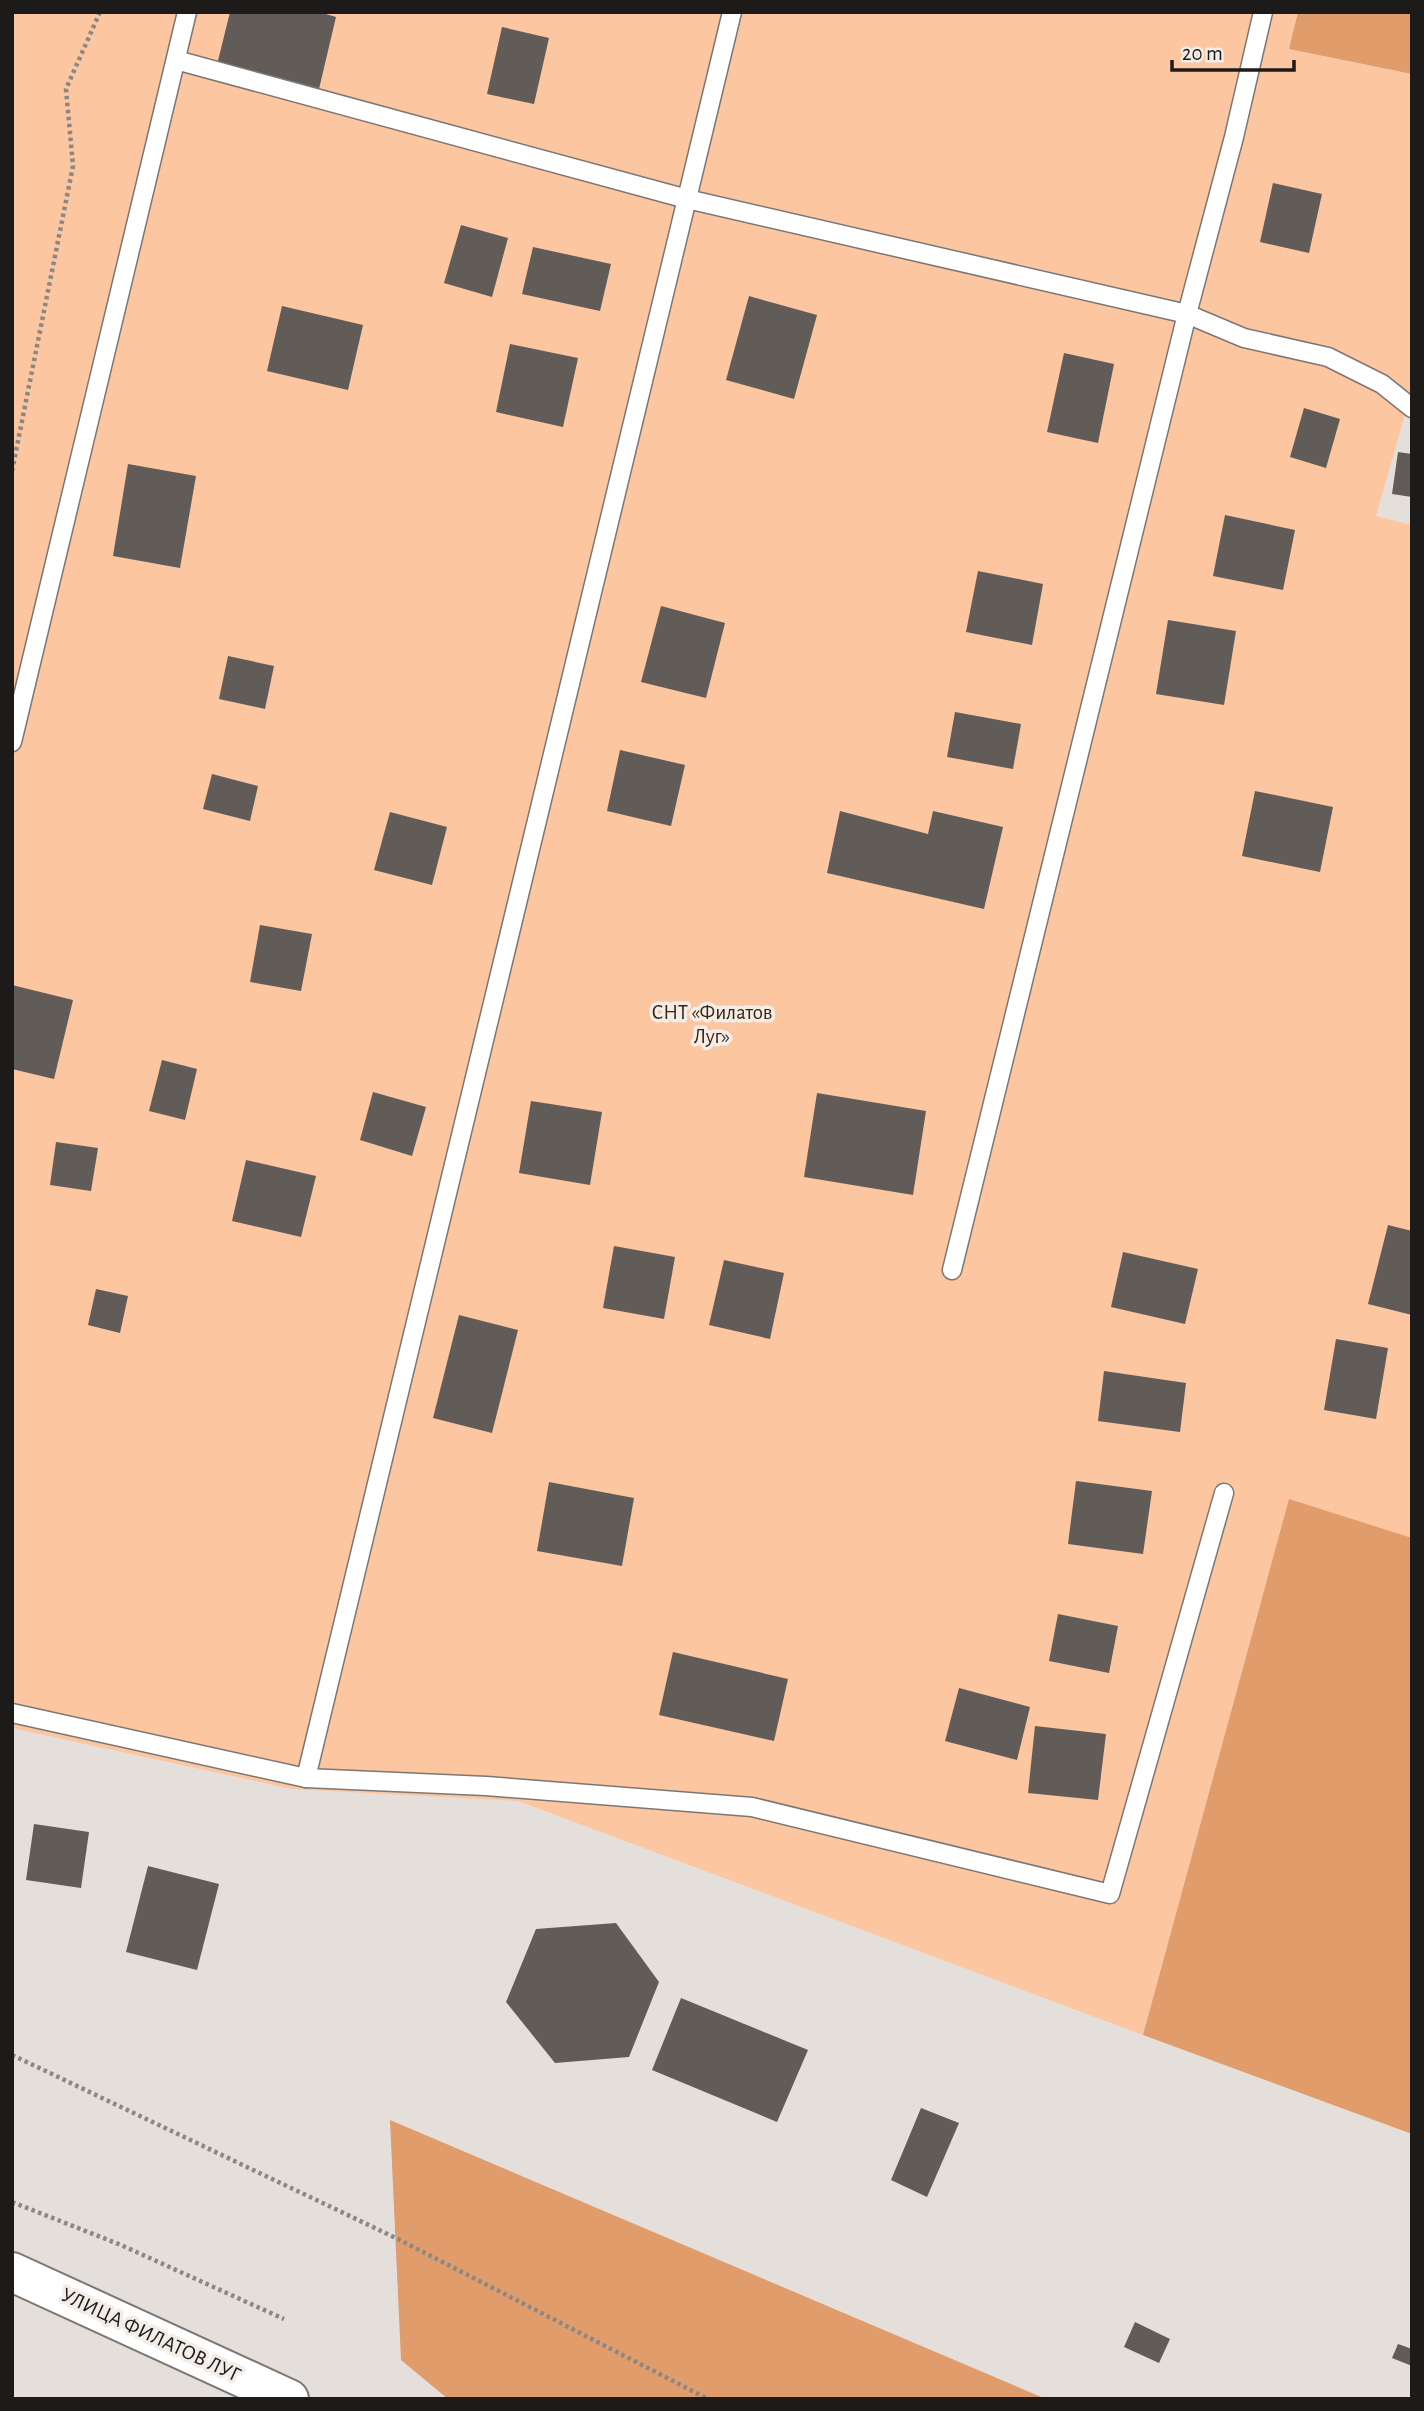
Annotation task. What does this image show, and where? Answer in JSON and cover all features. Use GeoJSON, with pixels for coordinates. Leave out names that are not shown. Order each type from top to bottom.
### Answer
{"type":"FeatureCollection","features":[{"type":"Feature","properties":{"kind":"street","name":"УЛИЦА ФИЛАТОВ ЛУГ"},"geometry":{"type":"LineString","coordinates":[[12,2272],[289,2399]]}},
{"type":"Feature","properties":{"kind":"lane"},"geometry":{"type":"LineString","coordinates":[[12,742],[187,12]]}},
{"type":"Feature","properties":{"kind":"lane"},"geometry":{"type":"LineString","coordinates":[[306,1777],[732,12]]}},
{"type":"Feature","properties":{"kind":"lane"},"geometry":{"type":"LineString","coordinates":[[952,1270],[1263,12]]}},
{"type":"Feature","properties":{"kind":"lane"},"geometry":{"type":"LineString","coordinates":[[176,60],[687,199],[1187,314],[1244,338],[1328,357],[1382,384],[1412,408]]}},
{"type":"Feature","properties":{"kind":"lane"},"geometry":{"type":"LineString","coordinates":[[12,1713],[306,1777],[486,1786],[752,1807],[1110,1894],[1224,1493]]}},
{"type":"Feature","properties":{"kind":"path"},"geometry":{"type":"LineString","coordinates":[[12,471],[74,166],[66,89],[100,12]]}},
{"type":"Feature","properties":{"kind":"path"},"geometry":{"type":"LineString","coordinates":[[12,2055],[396,2238],[708,2399]]}},
{"type":"Feature","properties":{"kind":"path"},"geometry":{"type":"LineString","coordinates":[[12,2202],[121,2245],[284,2319]]}},
{"type":"Feature","properties":{"kind":"green space","name":"СНТ «Филатов Луг»"},"geometry":{"type":"Polygon","coordinates":[[[12,12],[1298,12],[1289,49],[1412,74],[1412,390],[1376,516],[1412,525],[1412,1538],[1289,1500],[1143,2035],[518,1801],[292,1789],[12,1728],[12,12]]]}},
{"type":"Feature","properties":{"kind":"shaded area"},"geometry":{"type":"Polygon","coordinates":[[[1298,12],[1412,12],[1412,74],[1289,49],[1298,12]]]}},
{"type":"Feature","properties":{"kind":"shaded area"},"geometry":{"type":"Polygon","coordinates":[[[1289,1499],[1412,1538],[1412,2134],[1143,2035],[1289,1499]]]}},
{"type":"Feature","properties":{"kind":"shaded area"},"geometry":{"type":"Polygon","coordinates":[[[390,2120],[1046,2399],[448,2399],[401,2360],[390,2120]]]}},
{"type":"Feature","properties":{"kind":"building"},"geometry":{"type":"Polygon","coordinates":[[[230,12],[319,12],[336,17],[319,89],[269,77],[214,77],[230,12]]]}},
{"type":"Feature","properties":{"kind":"building"},"geometry":{"type":"Polygon","coordinates":[[[502,27],[549,38],[534,104],[487,94],[502,27]]]}},
{"type":"Feature","properties":{"kind":"building"},"geometry":{"type":"Polygon","coordinates":[[[1273,183],[1322,194],[1309,253],[1260,242],[1273,183]]]}},
{"type":"Feature","properties":{"kind":"building"},"geometry":{"type":"Polygon","coordinates":[[[461,225],[508,238],[492,297],[444,283],[461,225]]]}},
{"type":"Feature","properties":{"kind":"building"},"geometry":{"type":"Polygon","coordinates":[[[533,247],[611,264],[600,311],[522,294],[533,247]]]}},
{"type":"Feature","properties":{"kind":"building"},"geometry":{"type":"Polygon","coordinates":[[[749,296],[817,315],[794,399],[726,380],[749,296]]]}},
{"type":"Feature","properties":{"kind":"building"},"geometry":{"type":"Polygon","coordinates":[[[282,306],[363,325],[348,390],[267,371],[282,306]]]}},
{"type":"Feature","properties":{"kind":"building"},"geometry":{"type":"Polygon","coordinates":[[[510,344],[578,358],[563,427],[496,412],[510,344]]]}},
{"type":"Feature","properties":{"kind":"building"},"geometry":{"type":"Polygon","coordinates":[[[1064,353],[1114,364],[1098,443],[1047,432],[1064,353]]]}},
{"type":"Feature","properties":{"kind":"building"},"geometry":{"type":"Polygon","coordinates":[[[1304,408],[1340,419],[1326,468],[1290,457],[1304,408]]]}},
{"type":"Feature","properties":{"kind":"building"},"geometry":{"type":"Polygon","coordinates":[[[1398,452],[1412,454],[1412,497],[1392,494],[1398,452]]]}},
{"type":"Feature","properties":{"kind":"building"},"geometry":{"type":"Polygon","coordinates":[[[128,464],[196,476],[180,568],[113,556],[128,464]]]}},
{"type":"Feature","properties":{"kind":"building"},"geometry":{"type":"Polygon","coordinates":[[[1225,515],[1295,530],[1283,590],[1213,576],[1225,515]]]}},
{"type":"Feature","properties":{"kind":"building"},"geometry":{"type":"Polygon","coordinates":[[[978,571],[1043,584],[1032,645],[966,632],[978,571]]]}},
{"type":"Feature","properties":{"kind":"building"},"geometry":{"type":"Polygon","coordinates":[[[661,606],[725,623],[706,698],[641,682],[661,606]]]}},
{"type":"Feature","properties":{"kind":"building"},"geometry":{"type":"Polygon","coordinates":[[[1168,620],[1236,631],[1224,705],[1156,694],[1168,620]]]}},
{"type":"Feature","properties":{"kind":"building"},"geometry":{"type":"Polygon","coordinates":[[[228,656],[274,666],[265,709],[219,699],[228,656]]]}},
{"type":"Feature","properties":{"kind":"building"},"geometry":{"type":"Polygon","coordinates":[[[955,712],[1021,724],[1013,769],[947,757],[955,712]]]}},
{"type":"Feature","properties":{"kind":"building"},"geometry":{"type":"Polygon","coordinates":[[[620,750],[685,765],[671,826],[607,811],[620,750]]]}},
{"type":"Feature","properties":{"kind":"building"},"geometry":{"type":"Polygon","coordinates":[[[212,774],[258,786],[250,821],[203,809],[212,774]]]}},
{"type":"Feature","properties":{"kind":"building"},"geometry":{"type":"Polygon","coordinates":[[[1255,791],[1333,807],[1320,872],[1242,856],[1255,791]]]}},
{"type":"Feature","properties":{"kind":"building"},"geometry":{"type":"Polygon","coordinates":[[[840,811],[928,834],[933,811],[1003,827],[984,909],[827,873],[840,811]]]}},
{"type":"Feature","properties":{"kind":"building"},"geometry":{"type":"Polygon","coordinates":[[[390,812],[447,827],[432,885],[374,870],[390,812]]]}},
{"type":"Feature","properties":{"kind":"building"},"geometry":{"type":"Polygon","coordinates":[[[260,925],[312,934],[301,991],[250,982],[260,925]]]}},
{"type":"Feature","properties":{"kind":"building"},"geometry":{"type":"Polygon","coordinates":[[[12,985],[73,1000],[54,1079],[12,1069],[12,985]]]}},
{"type":"Feature","properties":{"kind":"building"},"geometry":{"type":"Polygon","coordinates":[[[162,1060],[197,1069],[185,1120],[149,1111],[162,1060]]]}},
{"type":"Feature","properties":{"kind":"building"},"geometry":{"type":"Polygon","coordinates":[[[373,1092],[426,1107],[412,1156],[360,1140],[373,1092]]]}},
{"type":"Feature","properties":{"kind":"building"},"geometry":{"type":"Polygon","coordinates":[[[817,1093],[926,1111],[913,1195],[804,1177],[817,1093]]]}},
{"type":"Feature","properties":{"kind":"building"},"geometry":{"type":"Polygon","coordinates":[[[531,1101],[602,1112],[590,1185],[519,1173],[531,1101]]]}},
{"type":"Feature","properties":{"kind":"building"},"geometry":{"type":"Polygon","coordinates":[[[56,1142],[98,1148],[91,1191],[50,1185],[56,1142]]]}},
{"type":"Feature","properties":{"kind":"building"},"geometry":{"type":"Polygon","coordinates":[[[246,1160],[316,1176],[301,1237],[232,1221],[246,1160]]]}},
{"type":"Feature","properties":{"kind":"building"},"geometry":{"type":"Polygon","coordinates":[[[1388,1225],[1412,1231],[1412,1315],[1368,1304],[1388,1225]]]}},
{"type":"Feature","properties":{"kind":"building"},"geometry":{"type":"Polygon","coordinates":[[[614,1246],[675,1257],[664,1319],[603,1308],[614,1246]]]}},
{"type":"Feature","properties":{"kind":"building"},"geometry":{"type":"Polygon","coordinates":[[[1123,1252],[1198,1269],[1185,1324],[1111,1307],[1123,1252]]]}},
{"type":"Feature","properties":{"kind":"building"},"geometry":{"type":"Polygon","coordinates":[[[724,1260],[784,1273],[770,1339],[709,1325],[724,1260]]]}},
{"type":"Feature","properties":{"kind":"building"},"geometry":{"type":"Polygon","coordinates":[[[96,1289],[128,1296],[120,1333],[88,1325],[96,1289]]]}},
{"type":"Feature","properties":{"kind":"building"},"geometry":{"type":"Polygon","coordinates":[[[459,1315],[518,1330],[492,1433],[433,1418],[459,1315]]]}},
{"type":"Feature","properties":{"kind":"building"},"geometry":{"type":"Polygon","coordinates":[[[1336,1339],[1388,1348],[1376,1419],[1324,1410],[1336,1339]]]}},
{"type":"Feature","properties":{"kind":"building"},"geometry":{"type":"Polygon","coordinates":[[[1104,1371],[1186,1383],[1180,1432],[1098,1421],[1104,1371]]]}},
{"type":"Feature","properties":{"kind":"building"},"geometry":{"type":"Polygon","coordinates":[[[1076,1481],[1152,1491],[1143,1554],[1068,1544],[1076,1481]]]}},
{"type":"Feature","properties":{"kind":"building"},"geometry":{"type":"Polygon","coordinates":[[[549,1482],[634,1498],[622,1566],[537,1551],[549,1482]]]}},
{"type":"Feature","properties":{"kind":"building"},"geometry":{"type":"Polygon","coordinates":[[[1058,1614],[1118,1626],[1109,1673],[1049,1661],[1058,1614]]]}},
{"type":"Feature","properties":{"kind":"building"},"geometry":{"type":"Polygon","coordinates":[[[673,1652],[788,1679],[774,1741],[659,1715],[673,1652]]]}},
{"type":"Feature","properties":{"kind":"building"},"geometry":{"type":"Polygon","coordinates":[[[959,1688],[1030,1707],[1017,1760],[945,1741],[959,1688]]]}},
{"type":"Feature","properties":{"kind":"building"},"geometry":{"type":"Polygon","coordinates":[[[1035,1726],[1106,1734],[1098,1800],[1028,1793],[1035,1726]]]}},
{"type":"Feature","properties":{"kind":"building"},"geometry":{"type":"Polygon","coordinates":[[[34,1824],[89,1832],[81,1888],[26,1880],[34,1824]]]}},
{"type":"Feature","properties":{"kind":"building"},"geometry":{"type":"Polygon","coordinates":[[[148,1866],[219,1884],[197,1970],[126,1952],[148,1866]]]}},
{"type":"Feature","properties":{"kind":"building"},"geometry":{"type":"Polygon","coordinates":[[[616,1923],[659,1982],[629,2057],[555,2063],[506,2002],[536,1929],[616,1923]]]}},
{"type":"Feature","properties":{"kind":"building"},"geometry":{"type":"Polygon","coordinates":[[[681,1998],[808,2050],[777,2122],[652,2070],[681,1998]]]}},
{"type":"Feature","properties":{"kind":"building"},"geometry":{"type":"Polygon","coordinates":[[[921,2108],[959,2123],[927,2197],[891,2180],[921,2108]]]}},
{"type":"Feature","properties":{"kind":"building"},"geometry":{"type":"Polygon","coordinates":[[[1135,2322],[1170,2339],[1159,2363],[1124,2347],[1135,2322]]]}},
{"type":"Feature","properties":{"kind":"building"},"geometry":{"type":"Polygon","coordinates":[[[1398,2344],[1412,2349],[1412,2366],[1392,2358],[1398,2344]]]}}]}
